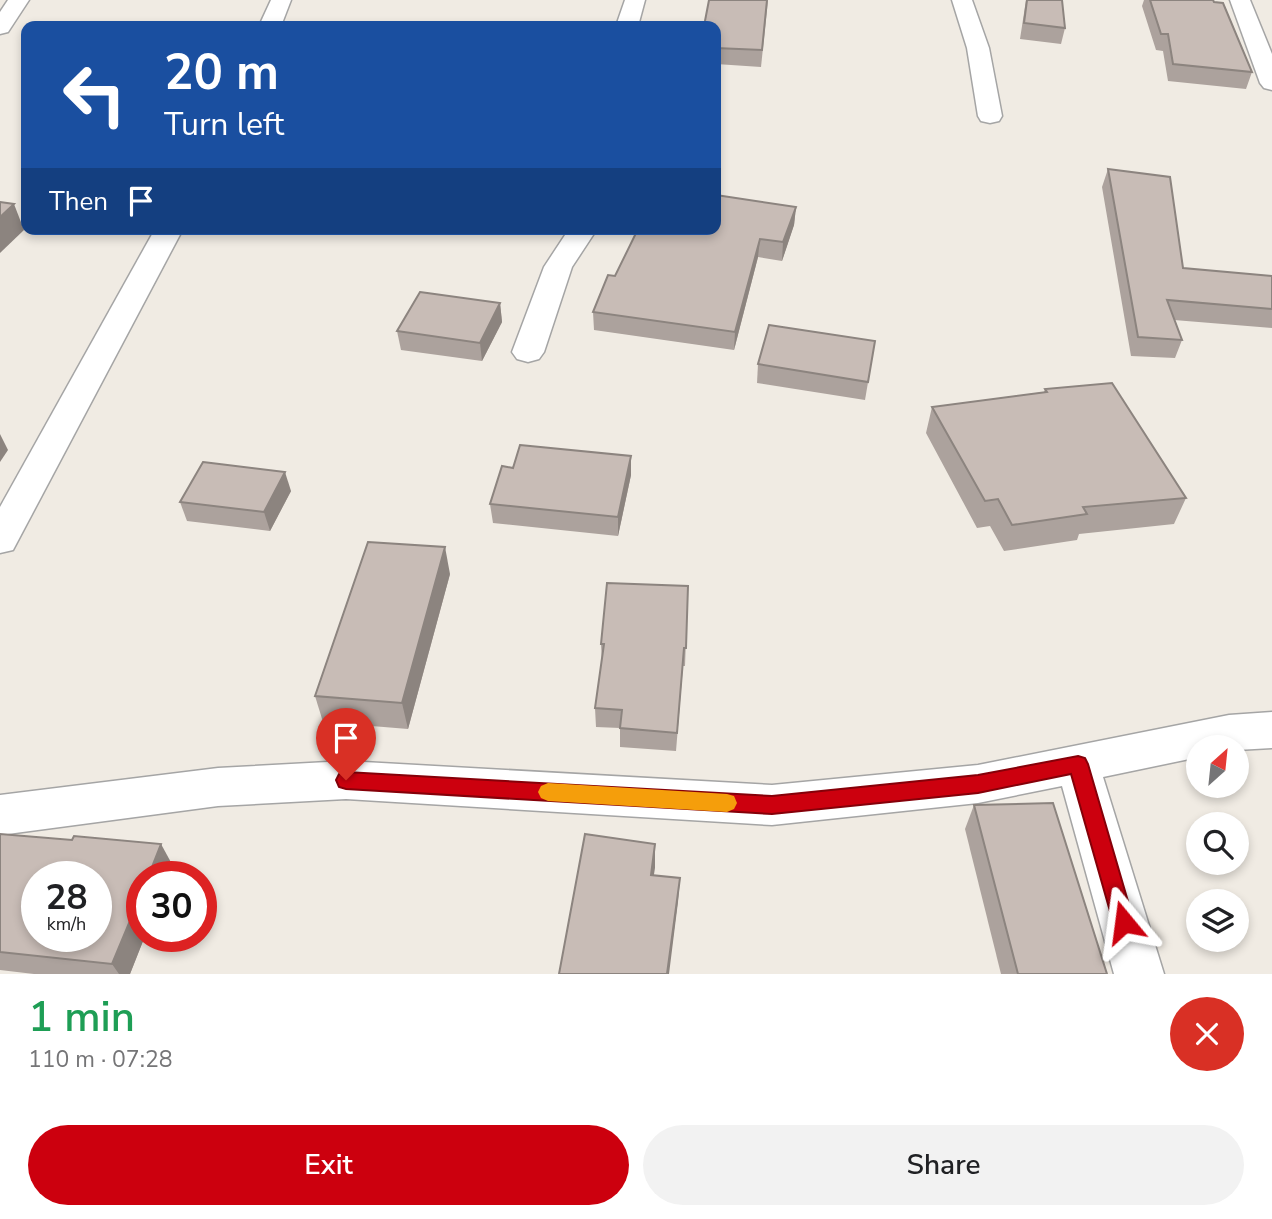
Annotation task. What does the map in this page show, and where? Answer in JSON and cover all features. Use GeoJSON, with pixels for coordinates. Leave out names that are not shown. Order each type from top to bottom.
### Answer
{"type":"FeatureCollection","features":[{"type":"Feature","properties":{"kind":"street"},"geometry":{"type":"LineString","coordinates":[[0,27],[19,0]]}},
{"type":"Feature","properties":{"kind":"street"},"geometry":{"type":"LineString","coordinates":[[272,21],[281,0]]}},
{"type":"Feature","properties":{"kind":"street"},"geometry":{"type":"LineString","coordinates":[[629,21],[635,0]]}},
{"type":"Feature","properties":{"kind":"street"},"geometry":{"type":"LineString","coordinates":[[962,0],[978,48],[990,117]]}},
{"type":"Feature","properties":{"kind":"street"},"geometry":{"type":"LineString","coordinates":[[1240,0],[1272,83]]}},
{"type":"Feature","properties":{"kind":"street"},"geometry":{"type":"LineString","coordinates":[[0,540],[166,235]]}},
{"type":"Feature","properties":{"kind":"street"},"geometry":{"type":"LineString","coordinates":[[528,352],[558,267],[579,235]]}},
{"type":"Feature","properties":{"kind":"street"},"geometry":{"type":"LineString","coordinates":[[0,815],[218,787],[346,780],[772,805],[978,784],[1229,733],[1272,730]]}},
{"type":"Feature","properties":{"kind":"street"},"geometry":{"type":"LineString","coordinates":[[1078,764],[1139,974]]}},
{"type":"Feature","properties":{"kind":"building"},"geometry":{"type":"Polygon","coordinates":[[[709,0],[767,0],[762,50],[721,48],[721,21],[705,21],[709,0]]]}},
{"type":"Feature","properties":{"kind":"building"},"geometry":{"type":"Polygon","coordinates":[[[1027,0],[1062,0],[1065,28],[1024,23],[1027,0]]]}},
{"type":"Feature","properties":{"kind":"building"},"geometry":{"type":"Polygon","coordinates":[[[1150,0],[1213,0],[1223,3],[1252,72],[1173,64],[1168,34],[1161,34],[1150,0]]]}},
{"type":"Feature","properties":{"kind":"building"},"geometry":{"type":"Polygon","coordinates":[[[1108,169],[1170,177],[1183,268],[1272,276],[1272,309],[1167,300],[1182,340],[1138,337],[1108,169]]]}},
{"type":"Feature","properties":{"kind":"building"},"geometry":{"type":"Polygon","coordinates":[[[721,196],[796,207],[783,242],[760,239],[735,332],[593,312],[608,275],[615,276],[635,235],[721,235],[721,196]]]}},
{"type":"Feature","properties":{"kind":"building"},"geometry":{"type":"Polygon","coordinates":[[[0,202],[14,204],[0,217],[0,202]]]}},
{"type":"Feature","properties":{"kind":"building"},"geometry":{"type":"Polygon","coordinates":[[[420,292],[500,303],[480,343],[397,331],[420,292]]]}},
{"type":"Feature","properties":{"kind":"building"},"geometry":{"type":"Polygon","coordinates":[[[769,325],[875,341],[868,382],[758,364],[769,325]]]}},
{"type":"Feature","properties":{"kind":"building"},"geometry":{"type":"Polygon","coordinates":[[[1112,383],[1186,498],[1083,507],[1087,514],[1012,525],[998,499],[985,501],[932,407],[1047,392],[1045,389],[1112,383]]]}},
{"type":"Feature","properties":{"kind":"building"},"geometry":{"type":"Polygon","coordinates":[[[520,445],[631,456],[618,517],[490,504],[502,466],[513,468],[520,445]]]}},
{"type":"Feature","properties":{"kind":"building"},"geometry":{"type":"Polygon","coordinates":[[[203,462],[285,472],[264,512],[180,502],[203,462]]]}},
{"type":"Feature","properties":{"kind":"building"},"geometry":{"type":"Polygon","coordinates":[[[368,542],[445,547],[402,703],[315,696],[368,542]]]}},
{"type":"Feature","properties":{"kind":"building"},"geometry":{"type":"Polygon","coordinates":[[[607,583],[688,586],[686,648],[677,733],[620,728],[622,710],[595,708],[604,644],[601,644],[607,583]]]}},
{"type":"Feature","properties":{"kind":"building"},"geometry":{"type":"Polygon","coordinates":[[[1053,803],[1107,974],[1018,974],[974,805],[1053,803]]]}},
{"type":"Feature","properties":{"kind":"building"},"geometry":{"type":"Polygon","coordinates":[[[0,834],[72,840],[74,836],[161,844],[154,861],[126,861],[126,930],[112,964],[0,952],[0,834]]]}},
{"type":"Feature","properties":{"kind":"building"},"geometry":{"type":"Polygon","coordinates":[[[585,834],[655,844],[651,875],[680,878],[667,974],[559,974],[585,834]]]}},
{"type":"Feature","properties":{"kind":"slow traffic"},"geometry":{"type":"LineString","coordinates":[[548,792],[727,803]]}},
{"type":"Feature","properties":{"kind":"route"},"geometry":{"type":"LineString","coordinates":[[346,780],[772,805],[978,784],[1078,764],[1124,922]]}}]}
